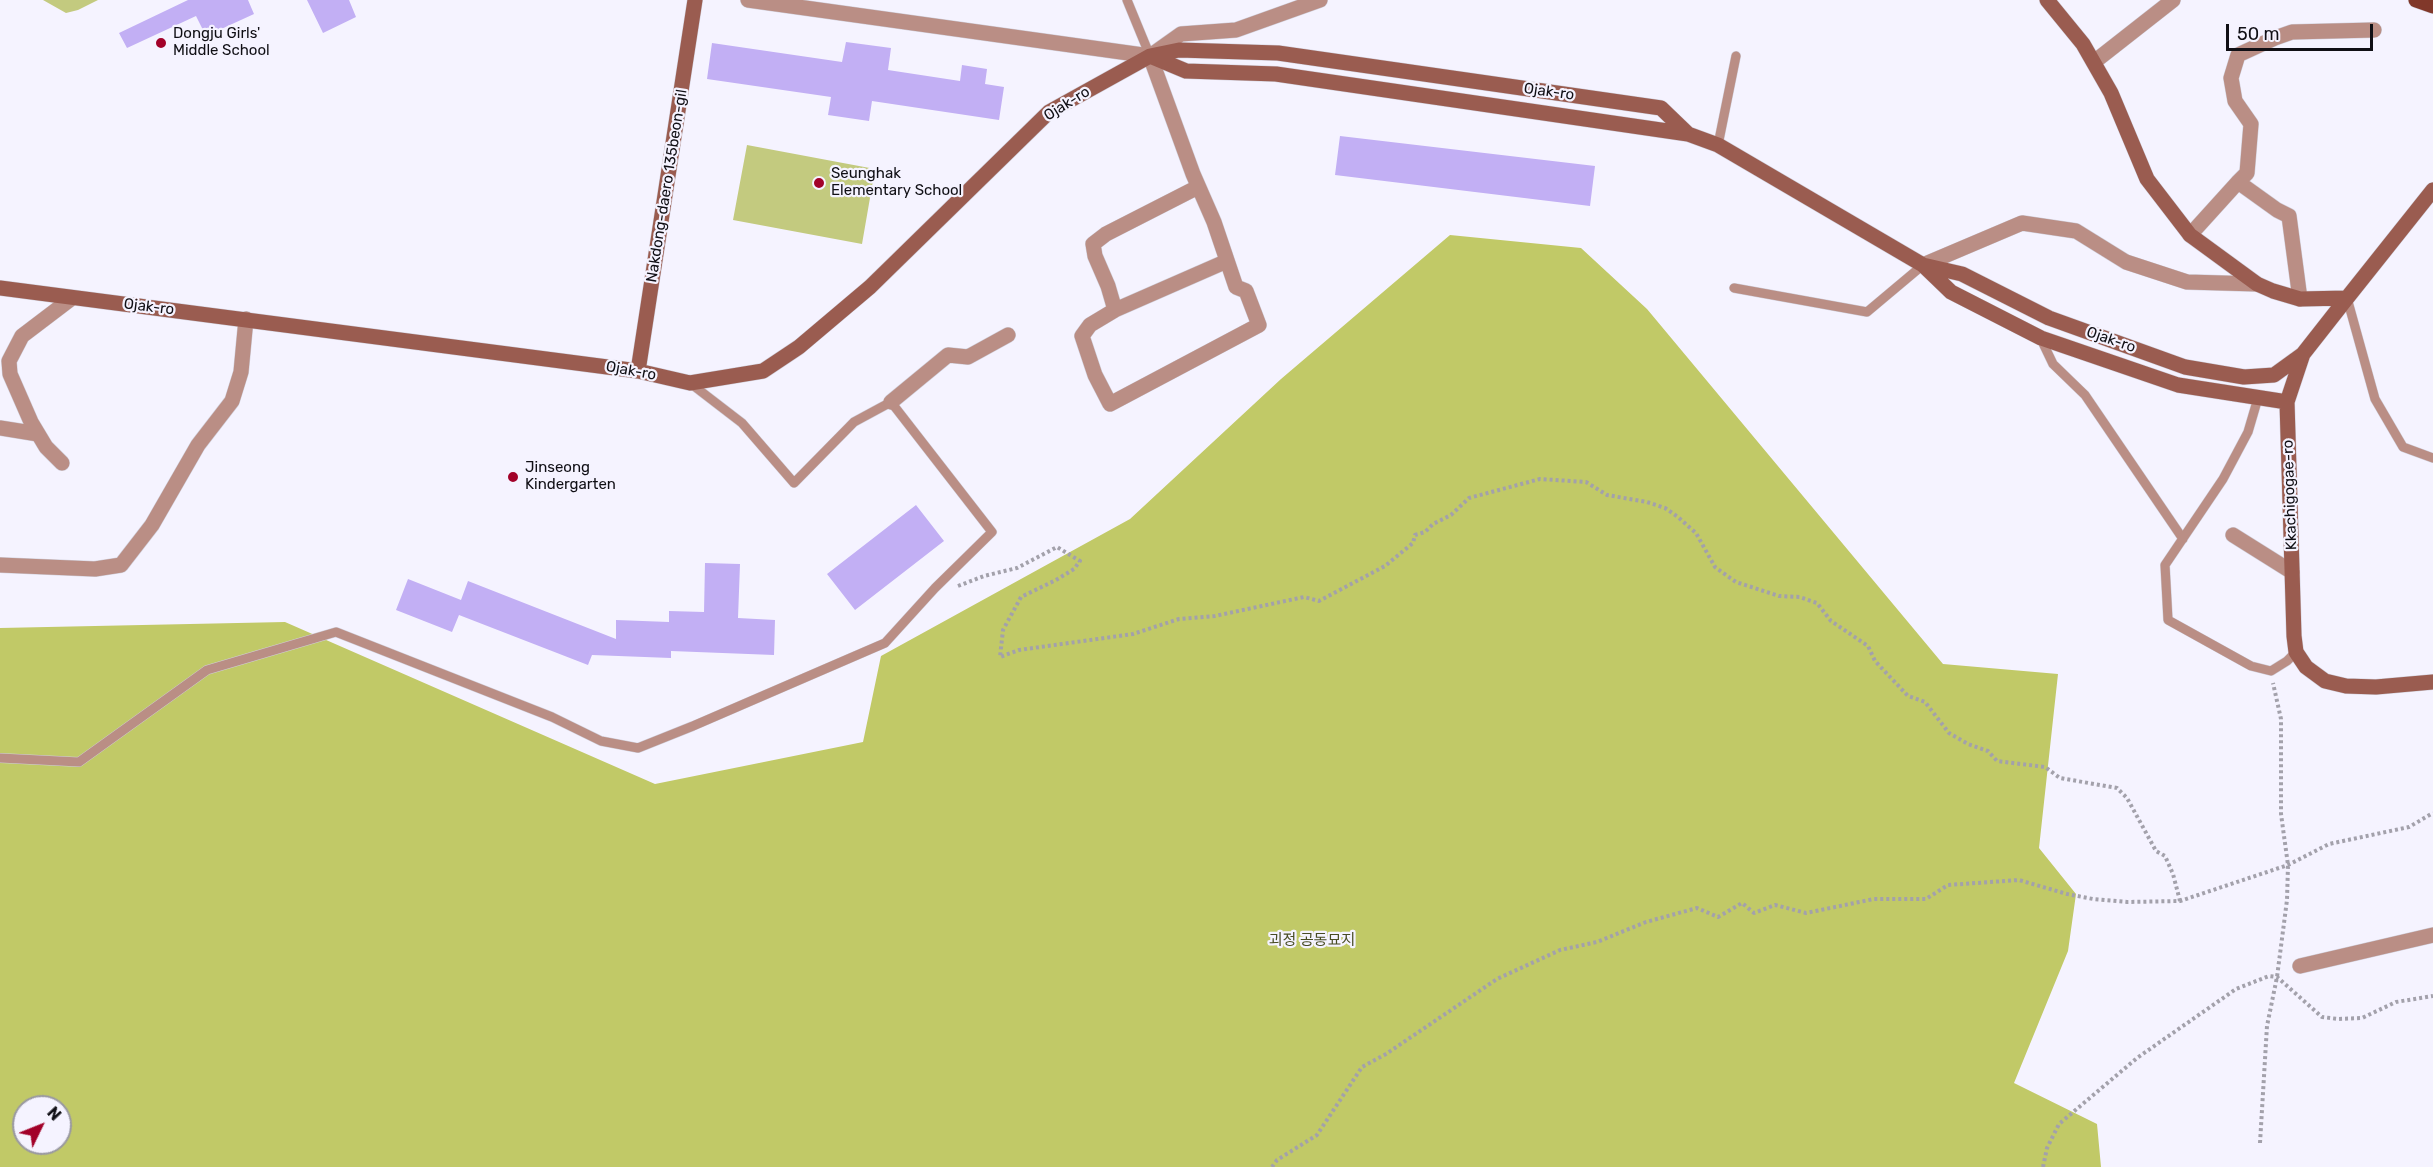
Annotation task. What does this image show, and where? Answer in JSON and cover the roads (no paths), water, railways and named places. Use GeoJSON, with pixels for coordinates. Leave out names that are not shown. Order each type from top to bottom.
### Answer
{"type":"FeatureCollection","features":[{"type":"Feature","properties":{"kind":"main road"},"geometry":{"type":"LineString","coordinates":[[2416,0],[2433,6]]}},
{"type":"Feature","properties":{"kind":"street","name":"Nakdong-daero 135beon-gil"},"geometry":{"type":"LineString","coordinates":[[638,371],[695,0]]}},
{"type":"Feature","properties":{"kind":"street"},"geometry":{"type":"LineString","coordinates":[[748,0],[1150,56],[1181,34],[1236,30],[1320,0]]}},
{"type":"Feature","properties":{"kind":"street"},"geometry":{"type":"LineString","coordinates":[[2047,0],[2083,44],[2094,62],[2111,93],[2147,179],[2190,235],[2257,284],[2300,299],[2347,298],[2433,190]]}},
{"type":"Feature","properties":{"kind":"street"},"geometry":{"type":"LineString","coordinates":[[2094,62],[2173,0]]}},
{"type":"Feature","properties":{"kind":"street"},"geometry":{"type":"LineString","coordinates":[[2190,235],[2247,173],[2252,124],[2235,100],[2231,78],[2238,55],[2292,32],[2374,30]]}},
{"type":"Feature","properties":{"kind":"street","name":"Ojak-ro"},"geometry":{"type":"LineString","coordinates":[[0,288],[638,371],[690,383],[763,371],[799,347],[870,287],[1049,112],[1150,56],[1179,50],[1278,53],[1626,103],[1660,108],[1688,134]]}},
{"type":"Feature","properties":{"kind":"street","name":"Ojak-ro"},"geometry":{"type":"LineString","coordinates":[[1150,56],[1186,71],[1276,74],[1688,134],[1718,145],[1923,265],[1952,292],[2041,338],[2178,385],[2287,402]]}},
{"type":"Feature","properties":{"kind":"street"},"geometry":{"type":"LineString","coordinates":[[1150,56],[1198,187],[1214,222],[1236,286],[1246,291],[1259,326],[1110,404],[1095,375],[1082,336],[1090,325],[1115,310],[1227,261]]}},
{"type":"Feature","properties":{"kind":"street"},"geometry":{"type":"LineString","coordinates":[[2238,182],[2289,216],[2300,299]]}},
{"type":"Feature","properties":{"kind":"street"},"geometry":{"type":"LineString","coordinates":[[1115,310],[1095,256],[1093,244],[1106,234],[1198,187]]}},
{"type":"Feature","properties":{"kind":"street"},"geometry":{"type":"LineString","coordinates":[[1923,265],[2022,223],[2076,231],[2126,262],[2187,282],[2257,284]]}},
{"type":"Feature","properties":{"kind":"street","name":"Ojak-ro"},"geometry":{"type":"LineString","coordinates":[[1923,265],[1962,274],[2049,318],[2185,367],[2244,377],[2274,375],[2303,354]]}},
{"type":"Feature","properties":{"kind":"street"},"geometry":{"type":"LineString","coordinates":[[62,463],[46,447],[38,434],[5,361],[22,336],[72,298]]}},
{"type":"Feature","properties":{"kind":"street","name":"Kkachigogae-ro"},"geometry":{"type":"LineString","coordinates":[[2296,652],[2287,402],[2303,354],[2347,298]]}},
{"type":"Feature","properties":{"kind":"street"},"geometry":{"type":"LineString","coordinates":[[0,565],[95,569],[121,565],[152,525],[198,445],[232,401],[241,372],[246,319]]}},
{"type":"Feature","properties":{"kind":"street"},"geometry":{"type":"LineString","coordinates":[[891,402],[948,355],[968,357],[1008,335]]}},
{"type":"Feature","properties":{"kind":"street"},"geometry":{"type":"LineString","coordinates":[[0,428],[38,434]]}},
{"type":"Feature","properties":{"kind":"street"},"geometry":{"type":"LineString","coordinates":[[2233,535],[2292,572]]}},
{"type":"Feature","properties":{"kind":"street"},"geometry":{"type":"LineString","coordinates":[[2296,652],[2306,667],[2325,681],[2346,686],[2376,687],[2433,682]]}},
{"type":"Feature","properties":{"kind":"street"},"geometry":{"type":"LineString","coordinates":[[2433,935],[2302,971],[2433,943]]}},
{"type":"Feature","properties":{"kind":"lane"},"geometry":{"type":"LineString","coordinates":[[1127,0],[1150,56]]}},
{"type":"Feature","properties":{"kind":"lane"},"geometry":{"type":"LineString","coordinates":[[1718,145],[1736,56]]}},
{"type":"Feature","properties":{"kind":"lane"},"geometry":{"type":"LineString","coordinates":[[1734,288],[1867,312],[1923,265]]}},
{"type":"Feature","properties":{"kind":"lane"},"geometry":{"type":"LineString","coordinates":[[2347,298],[2375,399],[2403,447],[2433,458]]}},
{"type":"Feature","properties":{"kind":"lane"},"geometry":{"type":"LineString","coordinates":[[2041,338],[2053,364],[2085,395],[2183,539]]}},
{"type":"Feature","properties":{"kind":"lane"},"geometry":{"type":"LineString","coordinates":[[0,758],[79,762],[207,670],[336,632],[552,717],[601,741],[638,748],[885,643],[935,588],[992,532],[891,402],[854,422],[794,483],[742,423],[690,383]]}},
{"type":"Feature","properties":{"kind":"lane"},"geometry":{"type":"LineString","coordinates":[[2258,398],[2248,432],[2223,479],[2165,565],[2168,620],[2251,666],[2271,671],[2296,652]]}},
{"type":"Feature","properties":{"kind":"place","name":"Dongju Girls' Middle School"},"geometry":{"type":"Point","coordinates":[161,43]}},
{"type":"Feature","properties":{"kind":"place","name":"Seunghak Elementary School"},"geometry":{"type":"Point","coordinates":[819,183]}},
{"type":"Feature","properties":{"kind":"place","name":"Jinseong Kindergarten"},"geometry":{"type":"Point","coordinates":[513,477]}},
{"type":"Feature","properties":{"kind":"park label","name":"괴정 공동묘지"},"geometry":{"type":"Point","coordinates":[1312,941]}}]}
